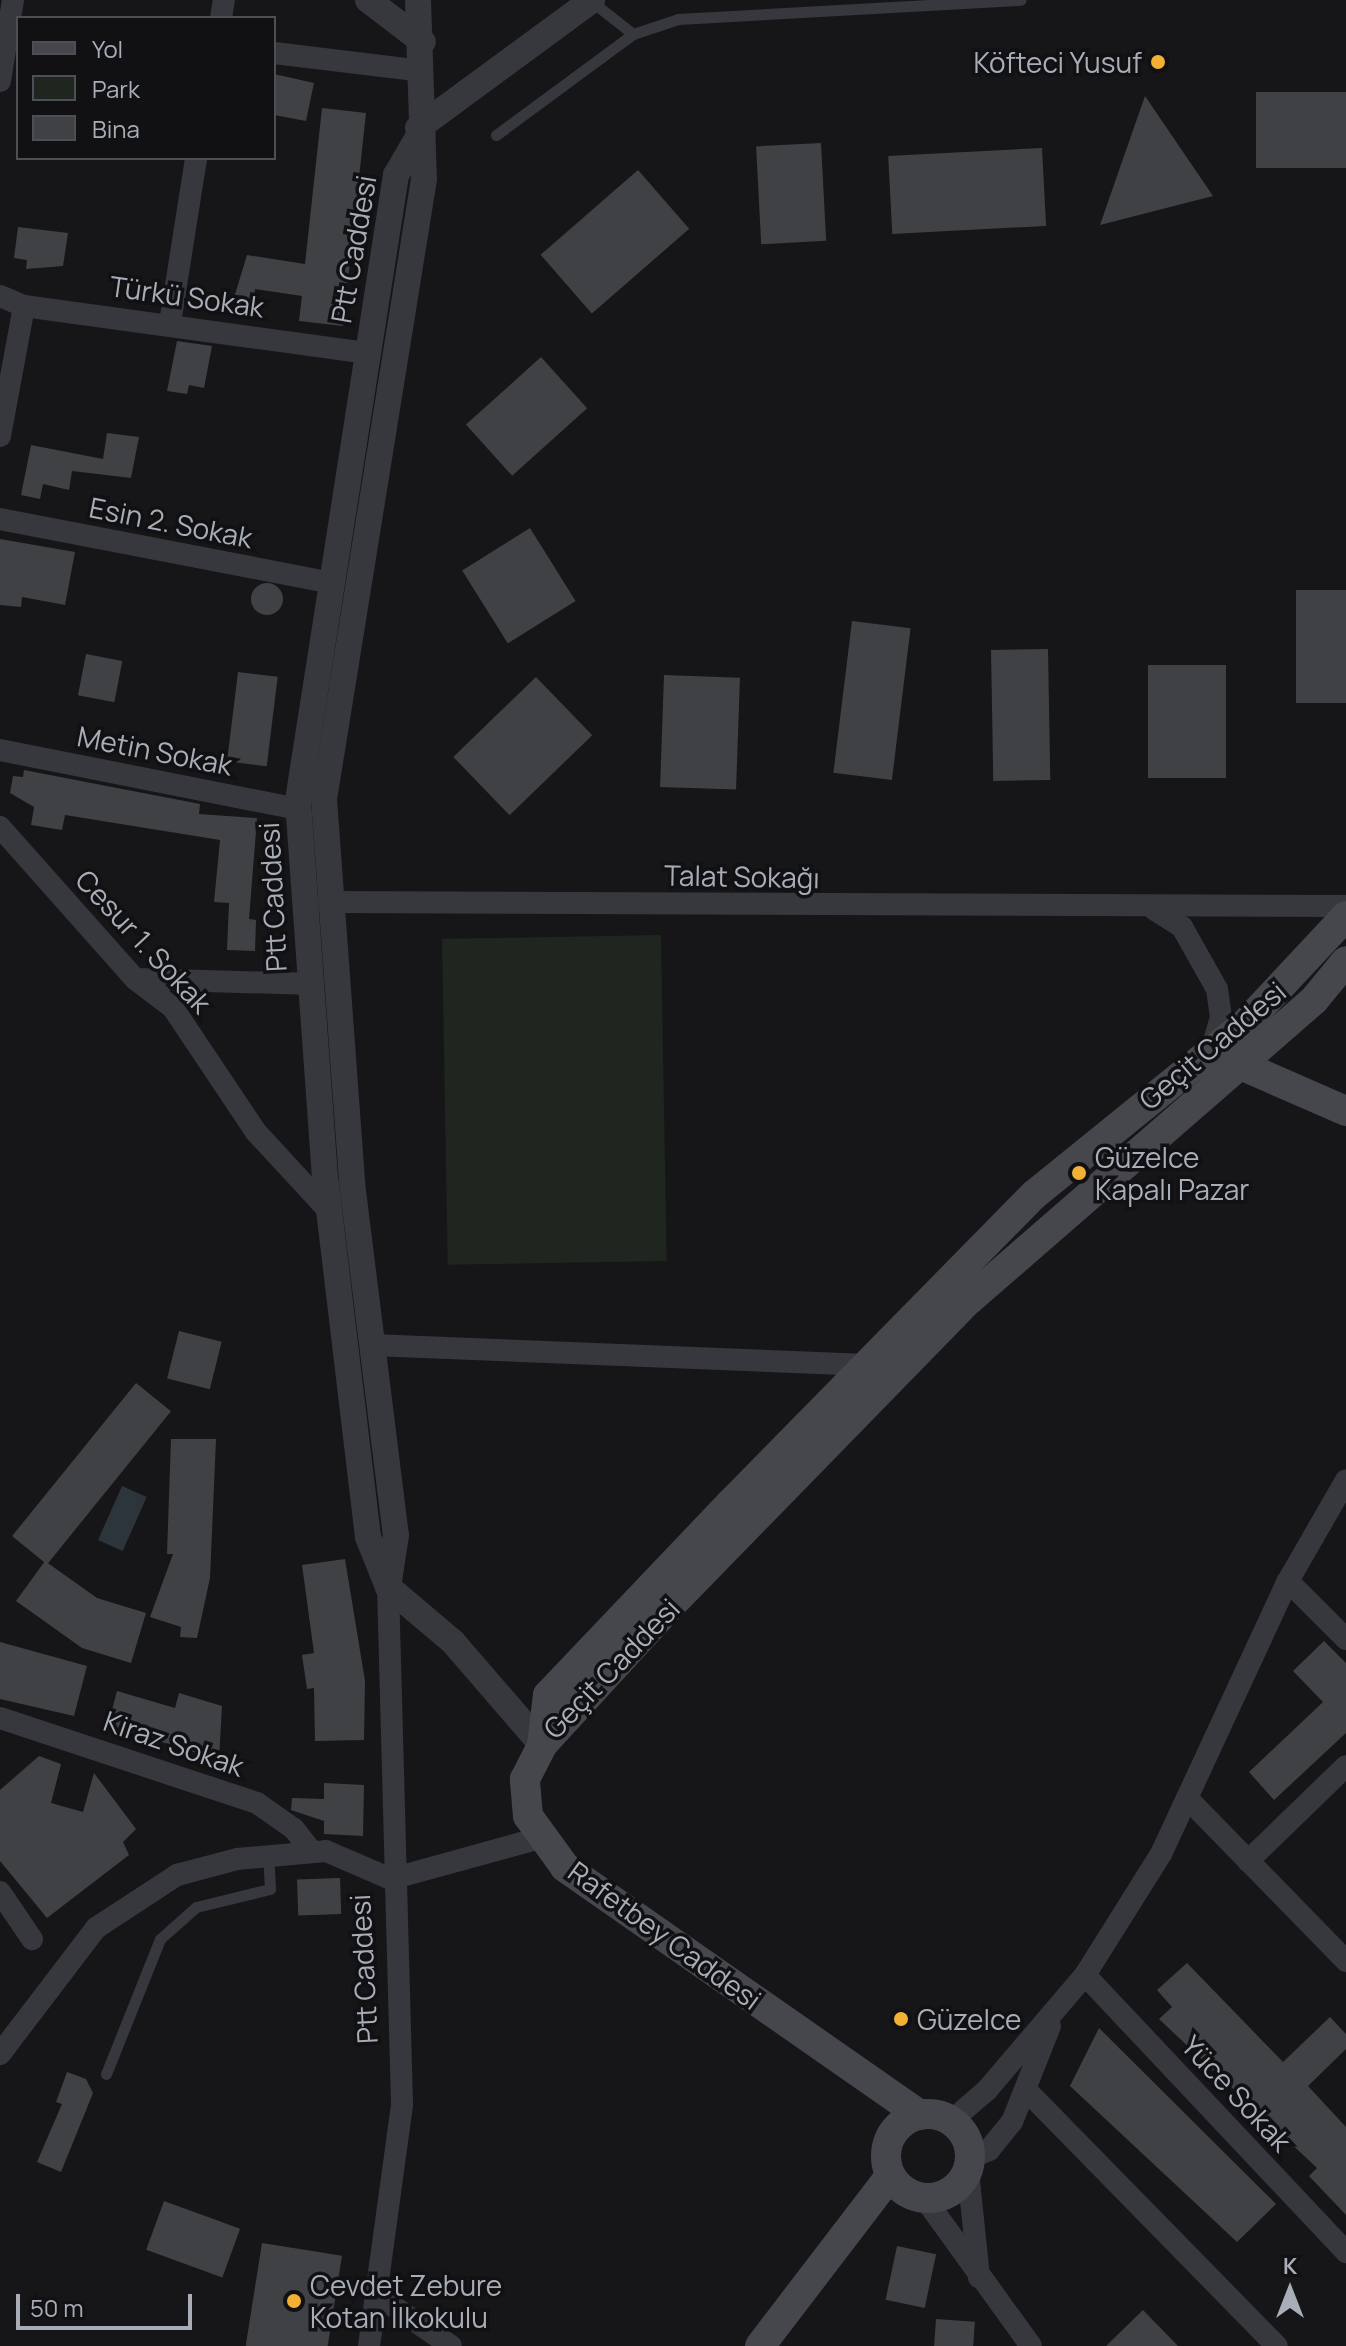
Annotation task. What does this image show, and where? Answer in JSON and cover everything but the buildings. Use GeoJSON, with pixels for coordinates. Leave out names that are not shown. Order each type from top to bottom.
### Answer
{"type":"FeatureCollection","features":[{"type":"Feature","properties":{"kind":"main road","name":"Geçit Caddesi"},"geometry":{"type":"LineString","coordinates":[[542,1745],[969,1300],[1223,1058],[1346,916]]}},
{"type":"Feature","properties":{"kind":"main road","name":"Geçit Caddesi"},"geometry":{"type":"LineString","coordinates":[[542,1745],[548,1695],[1035,1194],[1223,1058],[1314,1000],[1346,961]]}},
{"type":"Feature","properties":{"kind":"main road"},"geometry":{"type":"LineString","coordinates":[[1223,1058],[1346,1111]]}},
{"type":"Feature","properties":{"kind":"main road","name":"Rafetbey Caddesi"},"geometry":{"type":"LineString","coordinates":[[542,1745],[525,1779],[528,1816],[565,1867],[920,2115]]}},
{"type":"Feature","properties":{"kind":"main road"},"geometry":{"type":"LineString","coordinates":[[760,2346],[890,2176],[875,2084]]}},
{"type":"Feature","properties":{"kind":"main road"},"geometry":{"type":"LineString","coordinates":[[887,2145],[899,2125],[920,2115],[951,2121],[969,2165],[951,2192],[925,2199],[890,2176]]}},
{"type":"Feature","properties":{"kind":"street"},"geometry":{"type":"LineString","coordinates":[[0,81],[13,0]]}},
{"type":"Feature","properties":{"kind":"street"},"geometry":{"type":"LineString","coordinates":[[368,0],[423,42]]}},
{"type":"Feature","properties":{"kind":"street"},"geometry":{"type":"LineString","coordinates":[[418,0],[423,42],[418,132]]}},
{"type":"Feature","properties":{"kind":"street"},"geometry":{"type":"LineString","coordinates":[[418,132],[591,1]]}},
{"type":"Feature","properties":{"kind":"street"},"geometry":{"type":"LineString","coordinates":[[276,53],[422,71]]}},
{"type":"Feature","properties":{"kind":"street","name":"Ptt Caddesi"},"geometry":{"type":"LineString","coordinates":[[388,1587],[368,1537],[329,1211],[309,984],[298,809],[396,175],[418,132]]}},
{"type":"Feature","properties":{"kind":"street","name":"Ptt Caddesi"},"geometry":{"type":"LineString","coordinates":[[369,2346],[380,2297],[402,2104],[391,1879],[388,1587],[396,1535],[372,1345],[329,902],[328,761],[424,179],[418,132]]}},
{"type":"Feature","properties":{"kind":"street"},"geometry":{"type":"LineString","coordinates":[[170,323],[196,160]]}},
{"type":"Feature","properties":{"kind":"street","name":"Türkü Sokak"},"geometry":{"type":"LineString","coordinates":[[0,296],[24,306],[170,323],[368,353]]}},
{"type":"Feature","properties":{"kind":"street"},"geometry":{"type":"LineString","coordinates":[[0,436],[24,306]]}},
{"type":"Feature","properties":{"kind":"street","name":"Esin 2. Sokak"},"geometry":{"type":"LineString","coordinates":[[0,519],[331,583]]}},
{"type":"Feature","properties":{"kind":"street","name":"Metin Sokak"},"geometry":{"type":"LineString","coordinates":[[0,750],[298,809]]}},
{"type":"Feature","properties":{"kind":"street","name":"Cesur 1. Sokak"},"geometry":{"type":"LineString","coordinates":[[0,827],[135,979],[173,1008],[256,1132],[329,1211]]}},
{"type":"Feature","properties":{"kind":"street","name":"Talat Sokağı"},"geometry":{"type":"LineString","coordinates":[[329,902],[1155,910],[1346,906]]}},
{"type":"Feature","properties":{"kind":"street"},"geometry":{"type":"LineString","coordinates":[[1155,910],[1182,927],[1217,989],[1223,1058]]}},
{"type":"Feature","properties":{"kind":"street"},"geometry":{"type":"LineString","coordinates":[[135,979],[309,984]]}},
{"type":"Feature","properties":{"kind":"street"},"geometry":{"type":"LineString","coordinates":[[372,1345],[868,1365]]}},
{"type":"Feature","properties":{"kind":"street"},"geometry":{"type":"LineString","coordinates":[[951,2121],[1054,2013],[1085,1975],[1187,1798],[1288,1581],[1346,1480]]}},
{"type":"Feature","properties":{"kind":"street"},"geometry":{"type":"LineString","coordinates":[[1288,1581],[1346,1639]]}},
{"type":"Feature","properties":{"kind":"street"},"geometry":{"type":"LineString","coordinates":[[388,1587],[453,1642],[542,1745]]}},
{"type":"Feature","properties":{"kind":"street","name":"Kiraz Sokak"},"geometry":{"type":"LineString","coordinates":[[0,1718],[257,1803],[294,1829],[312,1852]]}},
{"type":"Feature","properties":{"kind":"street"},"geometry":{"type":"LineString","coordinates":[[1248,1861],[1346,1766]]}},
{"type":"Feature","properties":{"kind":"street"},"geometry":{"type":"LineString","coordinates":[[1187,1798],[1346,1961]]}},
{"type":"Feature","properties":{"kind":"street"},"geometry":{"type":"LineString","coordinates":[[0,2054],[74,1951],[123,1904],[177,1875],[268,1856],[312,1852],[391,1879],[543,1837]]}},
{"type":"Feature","properties":{"kind":"street"},"geometry":{"type":"LineString","coordinates":[[0,1892],[32,1939]]}},
{"type":"Feature","properties":{"kind":"street","name":"Yüce Sokak"},"geometry":{"type":"LineString","coordinates":[[1085,1975],[1346,2252]]}},
{"type":"Feature","properties":{"kind":"street"},"geometry":{"type":"LineString","coordinates":[[979,2278],[969,2165],[1000,2139],[1027,2091],[1054,2013]]}},
{"type":"Feature","properties":{"kind":"street"},"geometry":{"type":"LineString","coordinates":[[1027,2091],[1277,2346]]}},
{"type":"Feature","properties":{"kind":"street"},"geometry":{"type":"LineString","coordinates":[[925,2199],[979,2278],[1031,2346]]}},
{"type":"Feature","properties":{"kind":"street"},"geometry":{"type":"LineString","coordinates":[[380,2297],[451,2346]]}},
{"type":"Feature","properties":{"kind":"lane"},"geometry":{"type":"LineString","coordinates":[[496,135],[633,34],[678,19],[1020,0]]}},
{"type":"Feature","properties":{"kind":"lane"},"geometry":{"type":"LineString","coordinates":[[591,1],[633,34]]}},
{"type":"Feature","properties":{"kind":"lane"},"geometry":{"type":"LineString","coordinates":[[106,2074],[160,1939],[196,1907],[270,1889],[268,1856]]}},
{"type":"Feature","properties":{"kind":"green space"},"geometry":{"type":"Polygon","coordinates":[[[661,935],[667,1261],[448,1265],[442,939],[661,935]]]}},
{"type":"Feature","properties":{"kind":"shaded area"},"geometry":{"type":"Polygon","coordinates":[[[122,1486],[147,1497],[123,1551],[98,1540],[122,1486]]]}},
{"type":"Feature","properties":{"kind":"place","name":"Köfteci Yusuf"},"geometry":{"type":"Point","coordinates":[1158,62]}},
{"type":"Feature","properties":{"kind":"place","name":"Güzelce Kapalı Pazar"},"geometry":{"type":"Point","coordinates":[1079,1173]}},
{"type":"Feature","properties":{"kind":"place","name":"Güzelce"},"geometry":{"type":"Point","coordinates":[901,2019]}},
{"type":"Feature","properties":{"kind":"place","name":"Cevdet Zebure Kotan İlkokulu"},"geometry":{"type":"Point","coordinates":[294,2301]}}]}
